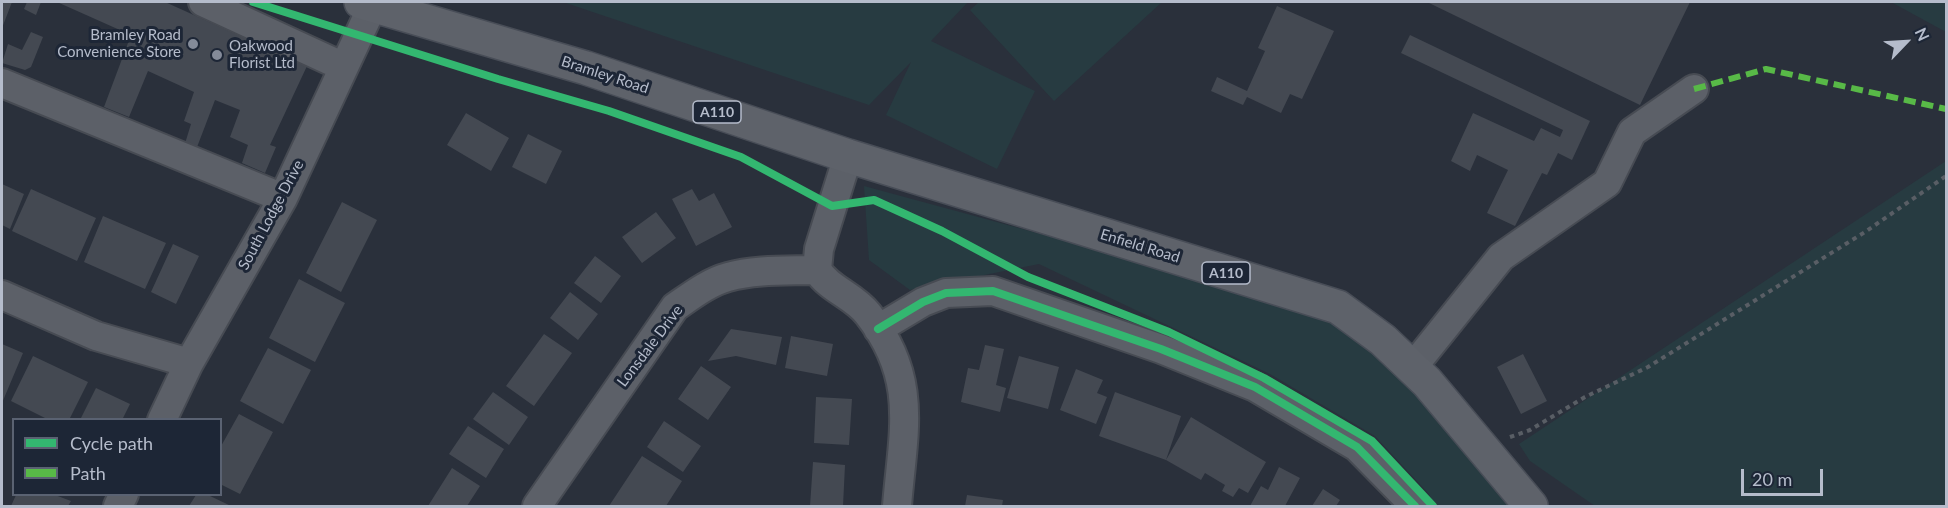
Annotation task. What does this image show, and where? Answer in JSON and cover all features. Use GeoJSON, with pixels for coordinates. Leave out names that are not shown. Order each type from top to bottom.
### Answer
{"type":"FeatureCollection","features":[{"type":"Feature","properties":{"kind":"main road","name":"Bramley Road"},"geometry":{"type":"LineString","coordinates":[[366,4],[586,68],[848,156]]}},
{"type":"Feature","properties":{"kind":"main road","name":"Enfield Road"},"geometry":{"type":"LineString","coordinates":[[848,156],[1338,307],[1383,340],[1412,368],[1531,507]]}},
{"type":"Feature","properties":{"kind":"street"},"geometry":{"type":"LineString","coordinates":[[203,2],[344,67]]}},
{"type":"Feature","properties":{"kind":"street","name":"South Lodge Drive"},"geometry":{"type":"LineString","coordinates":[[163,418],[189,363],[283,198],[344,67],[366,4]]}},
{"type":"Feature","properties":{"kind":"street"},"geometry":{"type":"LineString","coordinates":[[2,82],[283,198]]}},
{"type":"Feature","properties":{"kind":"street"},"geometry":{"type":"LineString","coordinates":[[1412,368],[1501,257],[1607,183],[1632,132],[1694,89]]}},
{"type":"Feature","properties":{"kind":"street"},"geometry":{"type":"LineString","coordinates":[[848,156],[819,249],[817,270],[830,286],[855,300],[878,329],[896,358],[903,382],[905,410],[897,507]]}},
{"type":"Feature","properties":{"kind":"street","name":"Lonsdale Drive"},"geometry":{"type":"LineString","coordinates":[[537,507],[675,307],[699,291],[728,277],[763,272],[817,270]]}},
{"type":"Feature","properties":{"kind":"street"},"geometry":{"type":"LineString","coordinates":[[878,329],[923,302],[946,293],[993,291],[1161,349],[1255,387],[1358,447],[1415,507]]}},
{"type":"Feature","properties":{"kind":"street"},"geometry":{"type":"LineString","coordinates":[[2,295],[96,336],[189,363]]}},
{"type":"Feature","properties":{"kind":"path"},"geometry":{"type":"LineString","coordinates":[[1480,446],[1530,430],[1585,397],[1648,367],[1865,232],[1947,177]]}},
{"type":"Feature","properties":{"kind":"shaded area"},"geometry":{"type":"Polygon","coordinates":[[[563,2],[968,2],[931,41],[1035,91],[997,169],[886,115],[911,62],[869,105],[563,2]]]}},
{"type":"Feature","properties":{"kind":"shaded area"},"geometry":{"type":"Polygon","coordinates":[[[979,2],[1162,2],[1054,101],[970,10],[979,2]]]}},
{"type":"Feature","properties":{"kind":"shaded area"},"geometry":{"type":"Polygon","coordinates":[[[1891,2],[1946,2],[1946,32],[1891,2]]]}},
{"type":"Feature","properties":{"kind":"shaded area"},"geometry":{"type":"Polygon","coordinates":[[[1946,161],[1946,506],[1595,506],[1530,461],[1519,444],[1946,161]]]}},
{"type":"Feature","properties":{"kind":"shaded area"},"geometry":{"type":"Polygon","coordinates":[[[864,186],[1332,313],[1373,342],[1516,506],[1435,506],[1429,494],[1375,436],[1270,374],[1039,264],[910,290],[869,260],[864,186]]]}},
{"type":"Feature","properties":{"kind":"building"},"geometry":{"type":"Polygon","coordinates":[[[2,2],[12,2],[2,28],[2,2]]]}},
{"type":"Feature","properties":{"kind":"building"},"geometry":{"type":"Polygon","coordinates":[[[27,2],[41,2],[36,15],[24,9],[27,2]]]}},
{"type":"Feature","properties":{"kind":"building"},"geometry":{"type":"Polygon","coordinates":[[[57,2],[165,2],[307,66],[270,145],[276,147],[265,173],[242,163],[248,145],[230,137],[240,110],[215,100],[194,155],[183,150],[191,124],[184,121],[194,92],[148,71],[129,117],[104,107],[131,35],[57,2]]]}},
{"type":"Feature","properties":{"kind":"building"},"geometry":{"type":"Polygon","coordinates":[[[1427,2],[1690,2],[1640,105],[1427,2]]]}},
{"type":"Feature","properties":{"kind":"building"},"geometry":{"type":"Polygon","coordinates":[[[1277,6],[1334,31],[1302,99],[1290,94],[1281,113],[1247,97],[1243,105],[1211,91],[1217,77],[1247,91],[1265,51],[1258,48],[1277,6]]]}},
{"type":"Feature","properties":{"kind":"building"},"geometry":{"type":"Polygon","coordinates":[[[31,32],[43,37],[31,67],[25,70],[2,63],[8,44],[22,50],[31,32]]]}},
{"type":"Feature","properties":{"kind":"building"},"geometry":{"type":"Polygon","coordinates":[[[1410,35],[1590,121],[1572,160],[1558,153],[1547,175],[1542,173],[1515,226],[1487,213],[1508,170],[1477,155],[1470,171],[1451,161],[1473,113],[1534,141],[1541,128],[1560,137],[1563,130],[1401,53],[1410,35]]]}},
{"type":"Feature","properties":{"kind":"building"},"geometry":{"type":"Polygon","coordinates":[[[466,113],[509,138],[491,171],[447,145],[466,113]]]}},
{"type":"Feature","properties":{"kind":"building"},"geometry":{"type":"Polygon","coordinates":[[[528,134],[562,151],[546,184],[512,167],[528,134]]]}},
{"type":"Feature","properties":{"kind":"building"},"geometry":{"type":"Polygon","coordinates":[[[2,184],[24,194],[10,229],[2,225],[2,184]]]}},
{"type":"Feature","properties":{"kind":"building"},"geometry":{"type":"Polygon","coordinates":[[[31,189],[96,218],[77,261],[12,231],[31,189]]]}},
{"type":"Feature","properties":{"kind":"building"},"geometry":{"type":"Polygon","coordinates":[[[692,189],[699,201],[714,193],[732,227],[696,246],[672,199],[692,189]]]}},
{"type":"Feature","properties":{"kind":"building"},"geometry":{"type":"Polygon","coordinates":[[[342,202],[377,220],[341,292],[306,273],[342,202]]]}},
{"type":"Feature","properties":{"kind":"building"},"geometry":{"type":"Polygon","coordinates":[[[656,212],[676,238],[642,263],[622,237],[656,212]]]}},
{"type":"Feature","properties":{"kind":"building"},"geometry":{"type":"Polygon","coordinates":[[[103,216],[166,243],[145,289],[84,262],[103,216]]]}},
{"type":"Feature","properties":{"kind":"building"},"geometry":{"type":"Polygon","coordinates":[[[173,244],[199,256],[176,304],[151,292],[173,244]]]}},
{"type":"Feature","properties":{"kind":"building"},"geometry":{"type":"Polygon","coordinates":[[[595,256],[621,276],[601,303],[574,283],[595,256]]]}},
{"type":"Feature","properties":{"kind":"building"},"geometry":{"type":"Polygon","coordinates":[[[299,279],[345,303],[315,362],[269,338],[299,279]]]}},
{"type":"Feature","properties":{"kind":"building"},"geometry":{"type":"Polygon","coordinates":[[[570,292],[598,314],[578,340],[550,318],[570,292]]]}},
{"type":"Feature","properties":{"kind":"building"},"geometry":{"type":"Polygon","coordinates":[[[731,329],[782,337],[776,365],[736,356],[708,361],[731,329]]]}},
{"type":"Feature","properties":{"kind":"building"},"geometry":{"type":"Polygon","coordinates":[[[544,334],[572,353],[534,406],[506,386],[544,334]]]}},
{"type":"Feature","properties":{"kind":"building"},"geometry":{"type":"Polygon","coordinates":[[[791,336],[833,344],[827,376],[785,368],[791,336]]]}},
{"type":"Feature","properties":{"kind":"building"},"geometry":{"type":"Polygon","coordinates":[[[2,344],[23,353],[2,403],[2,344]]]}},
{"type":"Feature","properties":{"kind":"building"},"geometry":{"type":"Polygon","coordinates":[[[985,345],[1004,349],[996,385],[1006,388],[1000,412],[961,402],[968,368],[979,370],[985,345]]]}},
{"type":"Feature","properties":{"kind":"building"},"geometry":{"type":"Polygon","coordinates":[[[268,348],[311,370],[283,424],[240,401],[268,348]]]}},
{"type":"Feature","properties":{"kind":"building"},"geometry":{"type":"Polygon","coordinates":[[[1523,354],[1547,401],[1521,414],[1497,367],[1523,354]]]}},
{"type":"Feature","properties":{"kind":"building"},"geometry":{"type":"Polygon","coordinates":[[[33,356],[88,382],[70,418],[45,418],[11,401],[33,356]]]}},
{"type":"Feature","properties":{"kind":"building"},"geometry":{"type":"Polygon","coordinates":[[[1019,356],[1059,367],[1048,409],[1007,398],[1019,356]]]}},
{"type":"Feature","properties":{"kind":"building"},"geometry":{"type":"Polygon","coordinates":[[[701,366],[731,387],[708,420],[678,399],[701,366]]]}},
{"type":"Feature","properties":{"kind":"building"},"geometry":{"type":"Polygon","coordinates":[[[1076,369],[1103,380],[1097,393],[1107,397],[1096,424],[1060,410],[1076,369]]]}},
{"type":"Feature","properties":{"kind":"building"},"geometry":{"type":"Polygon","coordinates":[[[96,388],[130,404],[123,418],[81,418],[96,388]]]}},
{"type":"Feature","properties":{"kind":"building"},"geometry":{"type":"Polygon","coordinates":[[[493,392],[528,417],[509,445],[473,419],[493,392]]]}},
{"type":"Feature","properties":{"kind":"building"},"geometry":{"type":"Polygon","coordinates":[[[1115,392],[1181,416],[1166,460],[1099,436],[1115,392]]]}},
{"type":"Feature","properties":{"kind":"building"},"geometry":{"type":"Polygon","coordinates":[[[816,397],[852,399],[849,445],[814,443],[816,397]]]}},
{"type":"Feature","properties":{"kind":"building"},"geometry":{"type":"Polygon","coordinates":[[[239,414],[273,432],[240,494],[222,485],[222,444],[239,414]]]}},
{"type":"Feature","properties":{"kind":"building"},"geometry":{"type":"Polygon","coordinates":[[[1191,417],[1266,462],[1248,493],[1239,488],[1233,497],[1222,491],[1225,485],[1205,473],[1201,480],[1166,460],[1191,417]]]}},
{"type":"Feature","properties":{"kind":"building"},"geometry":{"type":"Polygon","coordinates":[[[664,421],[701,446],[683,472],[647,447],[664,421]]]}},
{"type":"Feature","properties":{"kind":"building"},"geometry":{"type":"Polygon","coordinates":[[[468,426],[504,449],[486,478],[449,454],[468,426]]]}},
{"type":"Feature","properties":{"kind":"building"},"geometry":{"type":"Polygon","coordinates":[[[642,456],[682,481],[666,506],[609,506],[642,456]]]}},
{"type":"Feature","properties":{"kind":"building"},"geometry":{"type":"Polygon","coordinates":[[[813,462],[845,465],[843,506],[810,506],[813,462]]]}},
{"type":"Feature","properties":{"kind":"building"},"geometry":{"type":"Polygon","coordinates":[[[1279,467],[1300,478],[1285,506],[1250,506],[1261,486],[1268,490],[1279,467]]]}},
{"type":"Feature","properties":{"kind":"building"},"geometry":{"type":"Polygon","coordinates":[[[452,468],[480,486],[467,506],[428,506],[452,468]]]}},
{"type":"Feature","properties":{"kind":"building"},"geometry":{"type":"Polygon","coordinates":[[[1323,489],[1340,500],[1336,506],[1312,506],[1323,489]]]}},
{"type":"Feature","properties":{"kind":"building"},"geometry":{"type":"Polygon","coordinates":[[[967,495],[1003,500],[1002,506],[965,506],[967,495]]]}},
{"type":"Feature","properties":{"kind":"building"},"geometry":{"type":"Polygon","coordinates":[[[16,496],[58,496],[71,501],[68,506],[11,506],[16,496]]]}},
{"type":"Feature","properties":{"kind":"building"},"geometry":{"type":"Polygon","coordinates":[[[195,496],[210,496],[231,506],[189,506],[195,496]]]}},
{"type":"Feature","properties":{"kind":"marked path"},"geometry":{"type":"LineString","coordinates":[[1694,89],[1766,69],[1946,109]]}},
{"type":"Feature","properties":{"kind":"cycle path"},"geometry":{"type":"LineString","coordinates":[[253,2],[498,79],[609,111],[741,157],[832,206],[874,200],[942,231],[1028,277],[1169,332],[1264,378],[1372,441],[1433,506]]}},
{"type":"Feature","properties":{"kind":"cycle path"},"geometry":{"type":"LineString","coordinates":[[878,329],[923,302],[946,293],[993,291],[1161,349],[1255,387],[1357,447],[1415,506]]}},
{"type":"Feature","properties":{"kind":"place","name":"Bramley Road Convenience Store"},"geometry":{"type":"Point","coordinates":[193,44]}},
{"type":"Feature","properties":{"kind":"place","name":"Oakwood Florist Ltd"},"geometry":{"type":"Point","coordinates":[217,55]}}]}
